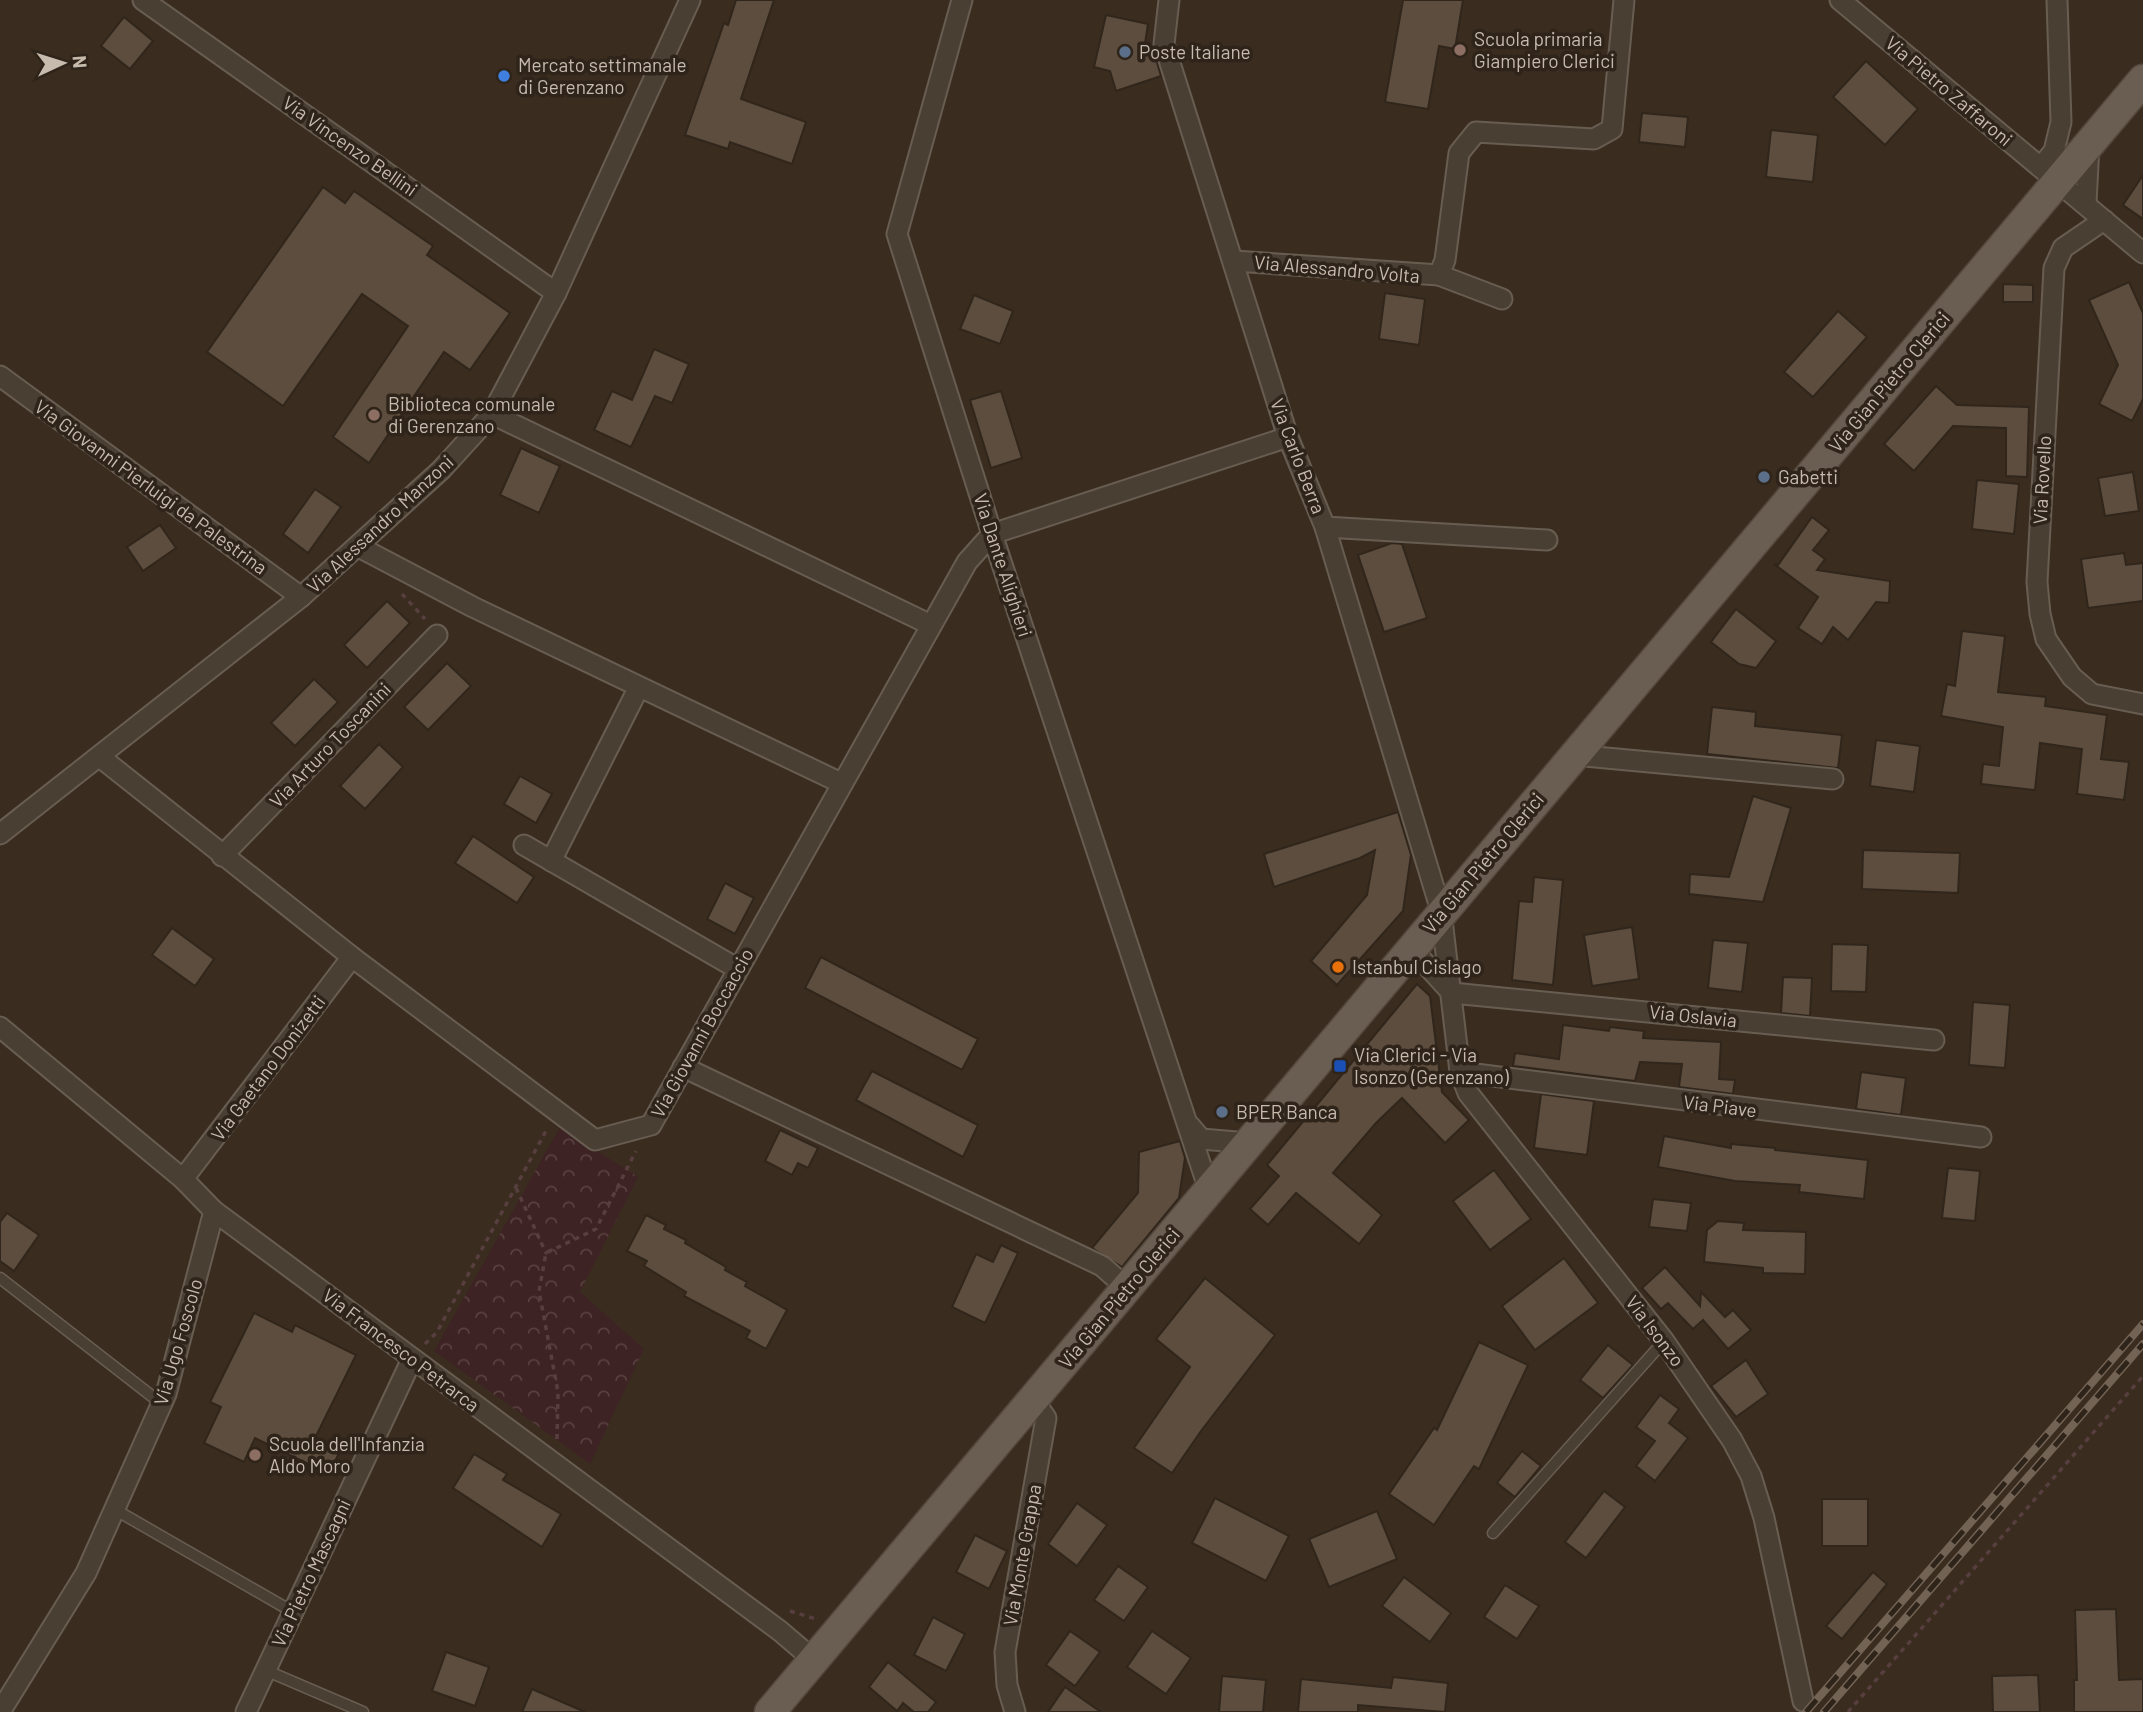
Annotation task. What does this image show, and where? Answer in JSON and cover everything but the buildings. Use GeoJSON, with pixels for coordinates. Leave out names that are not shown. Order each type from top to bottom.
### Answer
{"type":"FeatureCollection","features":[{"type":"Feature","properties":{"kind":"main road","name":"Via Gian Pietro Clerici"},"geometry":{"type":"LineString","coordinates":[[770,1712],[1574,755],[2050,174],[2089,143],[2143,80]]}},
{"type":"Feature","properties":{"kind":"street","name":"Via Vincenzo Bellini"},"geometry":{"type":"LineString","coordinates":[[143,0],[556,293]]}},
{"type":"Feature","properties":{"kind":"street","name":"Via Alessandro Manzoni"},"geometry":{"type":"LineString","coordinates":[[0,834],[301,597],[441,470],[492,414],[556,293],[690,0]]}},
{"type":"Feature","properties":{"kind":"street","name":"Via Dante Alighieri"},"geometry":{"type":"LineString","coordinates":[[962,0],[897,233],[992,534],[1209,1190]]}},
{"type":"Feature","properties":{"kind":"street","name":"Via Carlo Berra"},"geometry":{"type":"LineString","coordinates":[[1169,0],[1164,44],[1288,438],[1325,527],[1441,911]]}},
{"type":"Feature","properties":{"kind":"street","name":"Via Alessandro Volta"},"geometry":{"type":"LineString","coordinates":[[1439,275],[1445,260],[1459,153],[1476,132],[1594,139],[1612,129],[1624,0]]}},
{"type":"Feature","properties":{"kind":"street","name":"Via Pietro Zaffaroni"},"geometry":{"type":"LineString","coordinates":[[1840,0],[2143,253]]}},
{"type":"Feature","properties":{"kind":"street"},"geometry":{"type":"LineString","coordinates":[[2050,174],[2061,122],[2057,0]]}},
{"type":"Feature","properties":{"kind":"street"},"geometry":{"type":"LineString","coordinates":[[2086,203],[2089,143]]}},
{"type":"Feature","properties":{"kind":"street","name":"Via Rovello"},"geometry":{"type":"LineString","coordinates":[[2104,220],[2063,248],[2053,268],[2037,582],[2046,639],[2072,677],[2092,694],[2143,704]]}},
{"type":"Feature","properties":{"kind":"street","name":"Via Alessandro Volta"},"geometry":{"type":"LineString","coordinates":[[1234,261],[1439,275],[1503,299]]}},
{"type":"Feature","properties":{"kind":"street","name":"Via Giovanni Pierluigi da Palestrina"},"geometry":{"type":"LineString","coordinates":[[0,376],[301,597]]}},
{"type":"Feature","properties":{"kind":"street"},"geometry":{"type":"LineString","coordinates":[[492,414],[931,625]]}},
{"type":"Feature","properties":{"kind":"street"},"geometry":{"type":"LineString","coordinates":[[992,534],[1288,438]]}},
{"type":"Feature","properties":{"kind":"street"},"geometry":{"type":"LineString","coordinates":[[1325,527],[1547,540]]}},
{"type":"Feature","properties":{"kind":"street","name":"Via Giovanni Boccaccio"},"geometry":{"type":"LineString","coordinates":[[100,757],[352,957],[595,1140],[651,1125],[967,562],[992,534]]}},
{"type":"Feature","properties":{"kind":"street"},"geometry":{"type":"LineString","coordinates":[[359,547],[473,607],[841,783]]}},
{"type":"Feature","properties":{"kind":"street","name":"Via Arturo Toscanini"},"geometry":{"type":"LineString","coordinates":[[222,856],[437,635]]}},
{"type":"Feature","properties":{"kind":"street"},"geometry":{"type":"LineString","coordinates":[[551,861],[639,687]]}},
{"type":"Feature","properties":{"kind":"street"},"geometry":{"type":"LineString","coordinates":[[1574,755],[1833,779]]}},
{"type":"Feature","properties":{"kind":"street"},"geometry":{"type":"LineString","coordinates":[[523,845],[738,969]]}},
{"type":"Feature","properties":{"kind":"street","name":"Via Isonzo"},"geometry":{"type":"LineString","coordinates":[[1441,911],[1460,1072],[1468,1093],[1664,1341],[1732,1440],[1751,1476],[1764,1518],[1804,1700]]}},
{"type":"Feature","properties":{"kind":"street"},"geometry":{"type":"LineString","coordinates":[[1411,948],[1452,993]]}},
{"type":"Feature","properties":{"kind":"street","name":"Via Gaetano Donizetti"},"geometry":{"type":"LineString","coordinates":[[183,1179],[352,957]]}},
{"type":"Feature","properties":{"kind":"street","name":"Via Oslavia"},"geometry":{"type":"LineString","coordinates":[[1452,993],[1934,1040]]}},
{"type":"Feature","properties":{"kind":"street","name":"Via Francesco Petrarca"},"geometry":{"type":"LineString","coordinates":[[0,1027],[183,1179],[214,1210],[780,1631],[814,1660]]}},
{"type":"Feature","properties":{"kind":"street"},"geometry":{"type":"LineString","coordinates":[[683,1067],[1102,1266],[1127,1288]]}},
{"type":"Feature","properties":{"kind":"street","name":"Via Piave"},"geometry":{"type":"LineString","coordinates":[[1460,1072],[1981,1137]]}},
{"type":"Feature","properties":{"kind":"street"},"geometry":{"type":"LineString","coordinates":[[1190,1126],[1201,1139],[1249,1143]]}},
{"type":"Feature","properties":{"kind":"street","name":"Via Ugo Foscolo"},"geometry":{"type":"LineString","coordinates":[[0,1712],[86,1573],[162,1404],[214,1210]]}},
{"type":"Feature","properties":{"kind":"street","name":"Via Pietro Mascagni"},"geometry":{"type":"LineString","coordinates":[[246,1712],[412,1359]]}},
{"type":"Feature","properties":{"kind":"street","name":"Via Monte Grappa"},"geometry":{"type":"LineString","coordinates":[[1015,1712],[1007,1685],[1005,1652],[1046,1418],[1034,1401]]}},
{"type":"Feature","properties":{"kind":"lane"},"geometry":{"type":"LineString","coordinates":[[0,1278],[162,1404]]}},
{"type":"Feature","properties":{"kind":"lane"},"geometry":{"type":"LineString","coordinates":[[1493,1533],[1664,1341]]}},
{"type":"Feature","properties":{"kind":"lane"},"geometry":{"type":"LineString","coordinates":[[114,1509],[293,1612]]}},
{"type":"Feature","properties":{"kind":"lane"},"geometry":{"type":"LineString","coordinates":[[265,1670],[363,1712]]}},
{"type":"Feature","properties":{"kind":"path"},"geometry":{"type":"LineString","coordinates":[[412,1359],[437,1332],[555,1110]]}},
{"type":"Feature","properties":{"kind":"path"},"geometry":{"type":"LineString","coordinates":[[545,1253],[596,1229],[651,1125]]}},
{"type":"Feature","properties":{"kind":"path"},"geometry":{"type":"LineString","coordinates":[[516,1187],[545,1253],[539,1291],[558,1392],[557,1445],[546,1437]]}},
{"type":"Feature","properties":{"kind":"path"},"geometry":{"type":"LineString","coordinates":[[1848,1712],[2143,1376]]}},
{"type":"Feature","properties":{"kind":"path"},"geometry":{"type":"LineString","coordinates":[[788,1610],[810,1619],[827,1616]]}},
{"type":"Feature","properties":{"kind":"green space"},"geometry":{"type":"Polygon","coordinates":[[[560,1127],[638,1177],[580,1292],[644,1349],[590,1464],[434,1351],[560,1127]]]}},
{"type":"Feature","properties":{"kind":"railway"},"geometry":{"type":"LineString","coordinates":[[1806,1712],[2143,1324]]}},
{"type":"Feature","properties":{"kind":"railway"},"geometry":{"type":"LineString","coordinates":[[1824,1712],[2143,1344]]}},
{"type":"Feature","properties":{"kind":"place","name":"Scuola primaria Giampiero Clerici"},"geometry":{"type":"Point","coordinates":[1460,50]}},
{"type":"Feature","properties":{"kind":"place","name":"Poste Italiane"},"geometry":{"type":"Point","coordinates":[1125,52]}},
{"type":"Feature","properties":{"kind":"place","name":"Mercato settimanale di Gerenzano"},"geometry":{"type":"Point","coordinates":[504,76]}},
{"type":"Feature","properties":{"kind":"place","name":"Biblioteca comunale di Gerenzano"},"geometry":{"type":"Point","coordinates":[374,415]}},
{"type":"Feature","properties":{"kind":"place","name":"Gabetti"},"geometry":{"type":"Point","coordinates":[1764,477]}},
{"type":"Feature","properties":{"kind":"place","name":"Istanbul Cislago"},"geometry":{"type":"Point","coordinates":[1338,967]}},
{"type":"Feature","properties":{"kind":"place","name":"Via Clerici - Via Isonzo (Gerenzano)"},"geometry":{"type":"Point","coordinates":[1340,1066]}},
{"type":"Feature","properties":{"kind":"place","name":"BPER Banca"},"geometry":{"type":"Point","coordinates":[1222,1112]}},
{"type":"Feature","properties":{"kind":"place","name":"Scuola dell'Infanzia Aldo Moro"},"geometry":{"type":"Point","coordinates":[255,1455]}}]}
